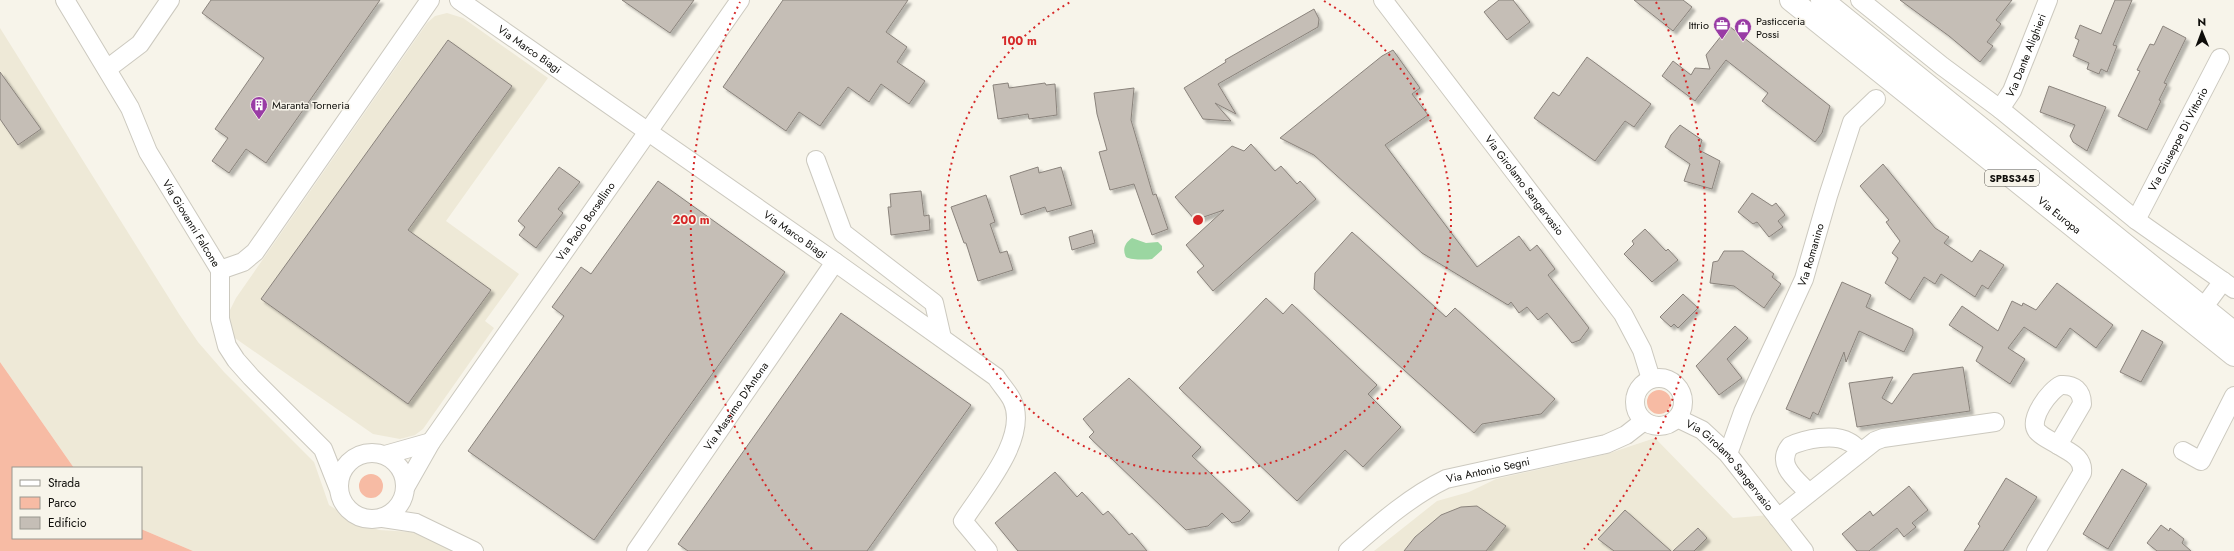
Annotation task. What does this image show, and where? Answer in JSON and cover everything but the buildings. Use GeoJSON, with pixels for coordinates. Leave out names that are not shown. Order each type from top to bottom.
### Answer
{"type":"FeatureCollection","features":[{"type":"Feature","properties":{"kind":"main road","name":"Via Europa"},"geometry":{"type":"LineString","coordinates":[[1791,0],[2234,355]]}},
{"type":"Feature","properties":{"kind":"main road","name":"Via Europa"},"geometry":{"type":"LineString","coordinates":[[1822,0],[2234,333]]}},
{"type":"Feature","properties":{"kind":"street","name":"Via Giovanni Falcone"},"geometry":{"type":"LineString","coordinates":[[65,0],[130,108],[148,152],[220,270],[220,319],[227,346],[236,360],[323,449],[344,504],[358,517],[370,520],[383,518],[416,523],[474,551]]}},
{"type":"Feature","properties":{"kind":"street"},"geometry":{"type":"LineString","coordinates":[[106,69],[140,44],[170,0]]}},
{"type":"Feature","properties":{"kind":"street"},"geometry":{"type":"LineString","coordinates":[[220,270],[242,262],[255,252],[430,0]]}},
{"type":"Feature","properties":{"kind":"street","name":"Via Marco Biagi"},"geometry":{"type":"LineString","coordinates":[[459,0],[836,262],[996,377],[1012,401],[1016,421],[1011,446],[963,521],[988,551]]}},
{"type":"Feature","properties":{"kind":"street","name":"Via Paolo Borsellino"},"geometry":{"type":"LineString","coordinates":[[405,491],[431,442],[740,0]]}},
{"type":"Feature","properties":{"kind":"street","name":"Via Girolamo Sangervasio"},"geometry":{"type":"LineString","coordinates":[[1383,0],[1623,314],[1642,350],[1652,379],[1668,380],[1678,389],[1682,401],[1681,410],[1677,418],[1671,422],[1658,426],[1644,421]]}},
{"type":"Feature","properties":{"kind":"street"},"geometry":{"type":"LineString","coordinates":[[1860,0],[1881,7],[1942,66],[2000,109],[2136,220],[2228,285],[2203,308]]}},
{"type":"Feature","properties":{"kind":"street","name":"Via Dante Alighieri"},"geometry":{"type":"LineString","coordinates":[[2000,109],[2012,91],[2048,0]]}},
{"type":"Feature","properties":{"kind":"street","name":"Via Giuseppe Di Vittorio"},"geometry":{"type":"LineString","coordinates":[[2136,220],[2220,58]]}},
{"type":"Feature","properties":{"kind":"street"},"geometry":{"type":"LineString","coordinates":[[1927,86],[1942,66]]}},
{"type":"Feature","properties":{"kind":"street","name":"Via Romanino"},"geometry":{"type":"LineString","coordinates":[[1728,454],[1743,412],[1804,279],[1828,196],[1852,122],[1876,99]]}},
{"type":"Feature","properties":{"kind":"street"},"geometry":{"type":"LineString","coordinates":[[816,160],[843,232],[934,303],[942,338]]}},
{"type":"Feature","properties":{"kind":"street","name":"Via Europa"},"geometry":{"type":"LineString","coordinates":[[2046,181],[2062,160]]}},
{"type":"Feature","properties":{"kind":"street","name":"Via Massimo D'Antona"},"geometry":{"type":"LineString","coordinates":[[636,551],[836,262]]}},
{"type":"Feature","properties":{"kind":"street"},"geometry":{"type":"LineString","coordinates":[[1644,421],[1638,414],[1635,398],[1642,384],[1652,379]]}},
{"type":"Feature","properties":{"kind":"street"},"geometry":{"type":"LineString","coordinates":[[2183,451],[2208,465],[2234,396]]}},
{"type":"Feature","properties":{"kind":"street","name":"Via Romanino"},"geometry":{"type":"LineString","coordinates":[[1712,437],[1743,412]]}},
{"type":"Feature","properties":{"kind":"street","name":"Via Girolamo Sangervasio"},"geometry":{"type":"LineString","coordinates":[[1677,418],[1695,426],[1712,437],[1728,454],[1804,551]]}},
{"type":"Feature","properties":{"kind":"street","name":"Via Antonio Segni"},"geometry":{"type":"LineString","coordinates":[[1348,551],[1393,512],[1423,490],[1446,479],[1606,444],[1626,435],[1644,421]]}},
{"type":"Feature","properties":{"kind":"street","name":"Via Girolamo Sangervasio"},"geometry":{"type":"LineString","coordinates":[[1778,518],[1875,442],[1891,436],[1995,422]]}},
{"type":"Feature","properties":{"kind":"street"},"geometry":{"type":"LineString","coordinates":[[1809,493],[1785,464],[1784,457],[1790,446],[1807,440],[1841,439],[1854,444],[1861,452]]}},
{"type":"Feature","properties":{"kind":"street"},"geometry":{"type":"LineString","coordinates":[[385,455],[431,442]]}},
{"type":"Feature","properties":{"kind":"street"},"geometry":{"type":"LineString","coordinates":[[2036,551],[2082,473],[2083,467],[2078,458],[2058,445]]}},
{"type":"Feature","properties":{"kind":"street"},"geometry":{"type":"LineString","coordinates":[[323,449],[359,456],[372,453],[385,455],[396,462],[403,473],[409,512],[416,523]]}},
{"type":"Feature","properties":{"kind":"street"},"geometry":{"type":"LineString","coordinates":[[338,487],[344,468],[359,456]]}},
{"type":"Feature","properties":{"kind":"street"},"geometry":{"type":"LineString","coordinates":[[383,518],[396,510],[405,491]]}},
{"type":"Feature","properties":{"kind":"shaded area"},"geometry":{"type":"Polygon","coordinates":[[[447,13],[463,18],[548,78],[446,221],[519,274],[485,321],[494,328],[423,429],[415,435],[400,439],[373,434],[232,336],[228,318],[236,298],[427,23],[435,16],[447,13]]]}},
{"type":"Feature","properties":{"kind":"shaded area"},"geometry":{"type":"Polygon","coordinates":[[[0,28],[198,342],[224,372],[314,462],[329,505],[356,522],[379,530],[412,532],[456,551],[193,551],[142,529],[142,467],[73,467],[0,362],[0,28]]]}},
{"type":"Feature","properties":{"kind":"shaded area"},"geometry":{"type":"Polygon","coordinates":[[[1132,238],[1146,243],[1158,242],[1162,246],[1162,250],[1152,259],[1139,260],[1128,258],[1126,257],[1124,249],[1126,244],[1132,238]]]}},
{"type":"Feature","properties":{"kind":"shaded area"},"geometry":{"type":"Polygon","coordinates":[[[1655,438],[1733,518],[1770,515],[1798,551],[1374,551],[1437,501],[1469,492],[1496,479],[1607,454],[1655,438]]]}},
{"type":"Feature","properties":{"kind":"green space"},"geometry":{"type":"Polygon","coordinates":[[[0,362],[73,467],[12,467],[12,539],[142,539],[142,529],[193,551],[0,551],[0,362]]]}},
{"type":"Feature","properties":{"kind":"green space"},"geometry":{"type":"Polygon","coordinates":[[[1659,390],[1668,393],[1671,402],[1668,411],[1659,414],[1650,411],[1647,402],[1650,393],[1659,390]]]}},
{"type":"Feature","properties":{"kind":"green space"},"geometry":{"type":"Polygon","coordinates":[[[371,474],[376,475],[382,481],[382,491],[376,497],[371,498],[366,497],[360,491],[359,486],[360,481],[366,475],[371,474]]]}},
{"type":"Feature","properties":{"kind":"place","name":"Ittrio"},"geometry":{"type":"Point","coordinates":[1722,40]}},
{"type":"Feature","properties":{"kind":"place","name":"Pasticceria Possi"},"geometry":{"type":"Point","coordinates":[1743,42]}},
{"type":"Feature","properties":{"kind":"place","name":"Maranta Torneria"},"geometry":{"type":"Point","coordinates":[259,120]}}]}
